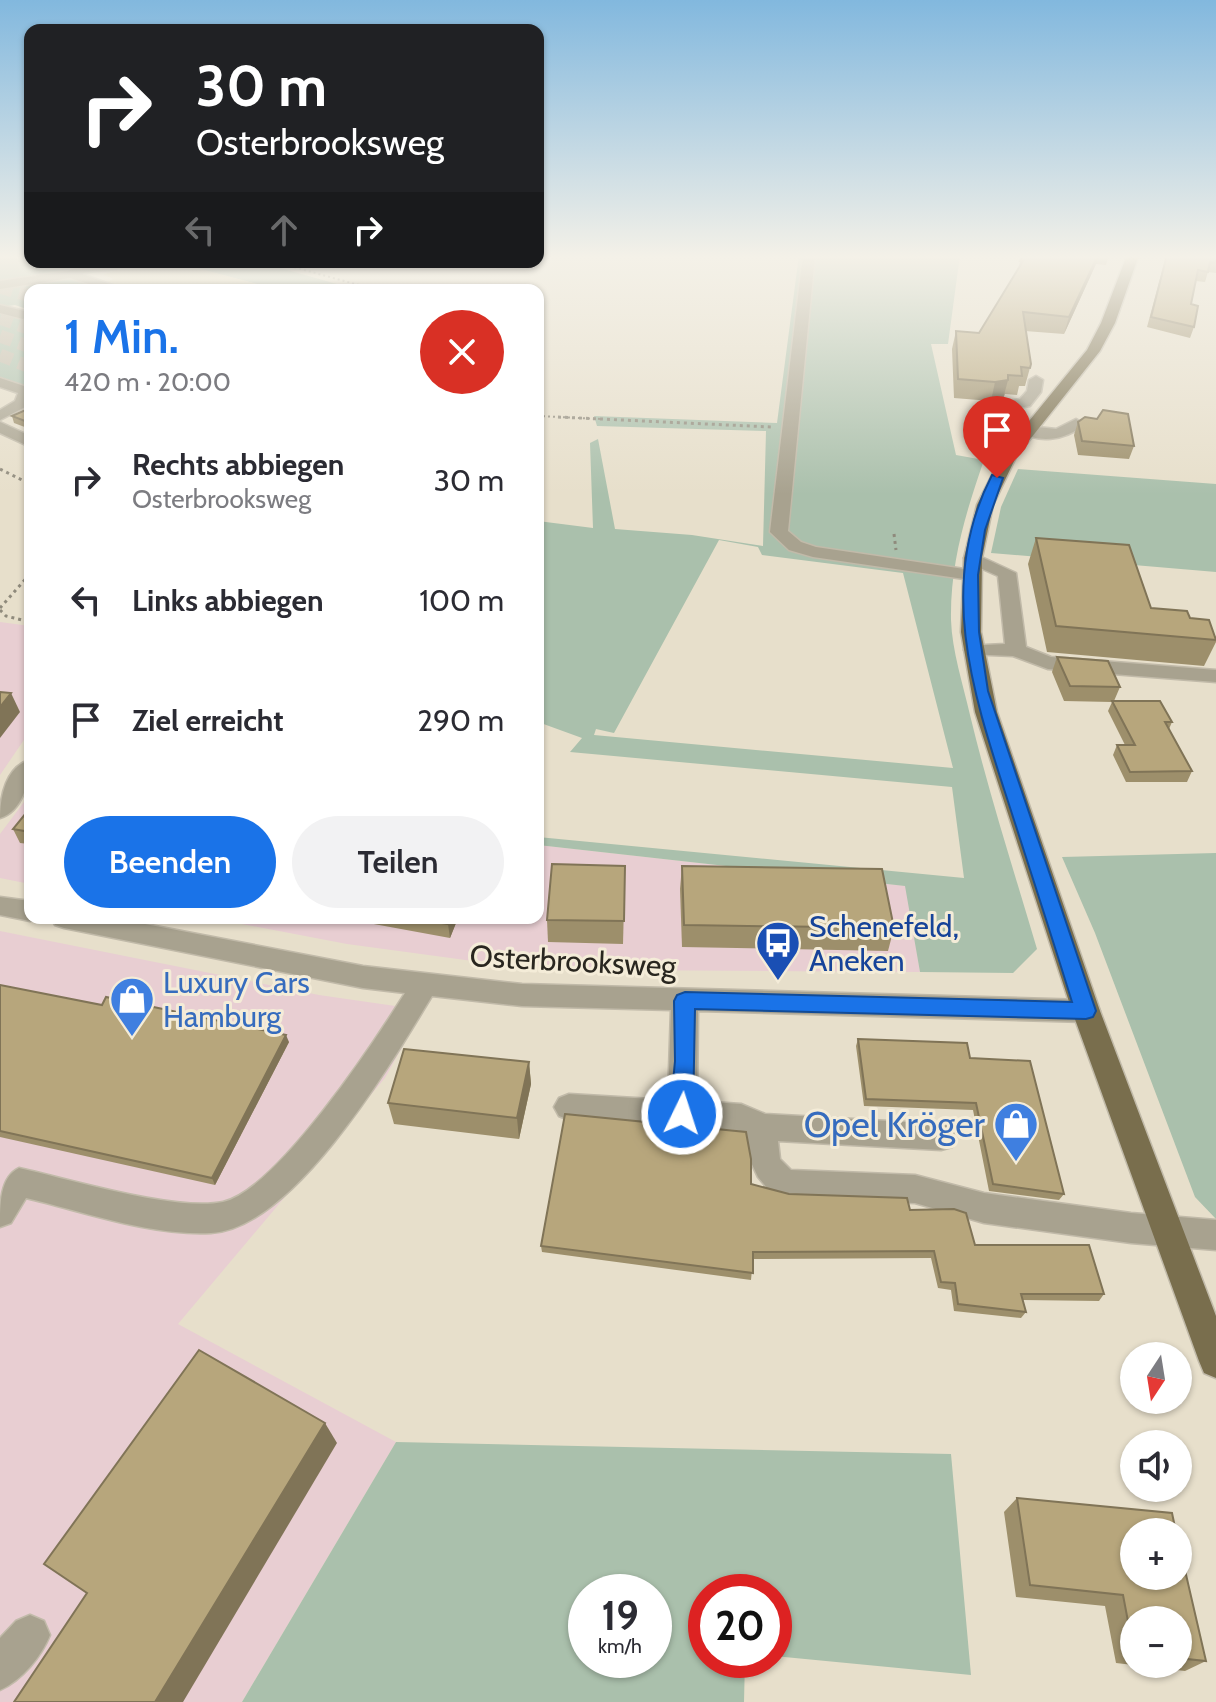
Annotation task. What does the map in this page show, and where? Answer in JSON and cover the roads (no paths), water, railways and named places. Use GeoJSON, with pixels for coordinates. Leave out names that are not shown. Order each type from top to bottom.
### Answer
{"type":"FeatureCollection","features":[{"type":"Feature","properties":{"kind":"main road"},"geometry":{"type":"LineString","coordinates":[[1102,334],[1093,351],[1028,431],[997,478],[985,505],[972,566],[974,650],[981,691],[1086,1011],[1216,1361]]}},
{"type":"Feature","properties":{"kind":"street"},"geometry":{"type":"LineString","coordinates":[[801,334],[779,532],[785,539],[813,552],[972,566],[1007,573],[1016,650]]}},
{"type":"Feature","properties":{"kind":"street"},"geometry":{"type":"LineString","coordinates":[[1025,403],[1034,392],[1036,380]]}},
{"type":"Feature","properties":{"kind":"street"},"geometry":{"type":"LineString","coordinates":[[0,382],[24,390]]}},
{"type":"Feature","properties":{"kind":"street"},"geometry":{"type":"LineString","coordinates":[[0,416],[22,403],[24,397]]}},
{"type":"Feature","properties":{"kind":"street"},"geometry":{"type":"LineString","coordinates":[[991,418],[995,407],[1025,403],[1047,409]]}},
{"type":"Feature","properties":{"kind":"street"},"geometry":{"type":"LineString","coordinates":[[1028,431],[1055,436],[1076,424]]}},
{"type":"Feature","properties":{"kind":"street"},"geometry":{"type":"LineString","coordinates":[[0,427],[24,439]]}},
{"type":"Feature","properties":{"kind":"street"},"geometry":{"type":"LineString","coordinates":[[974,650],[1016,650],[1048,663],[1216,676]]}},
{"type":"Feature","properties":{"kind":"street"},"geometry":{"type":"LineString","coordinates":[[0,810],[24,776]]}},
{"type":"Feature","properties":{"kind":"street"},"geometry":{"type":"LineString","coordinates":[[0,906],[24,910]]}},
{"type":"Feature","properties":{"kind":"street","name":"Osterbrooksweg"},"geometry":{"type":"LineString","coordinates":[[94,924],[363,977],[522,995],[1086,1011]]}},
{"type":"Feature","properties":{"kind":"street"},"geometry":{"type":"LineString","coordinates":[[0,1212],[19,1182],[189,1218],[229,1216],[268,1195],[377,1063],[424,986]]}},
{"type":"Feature","properties":{"kind":"street"},"geometry":{"type":"LineString","coordinates":[[682,1114],[685,1001]]}},
{"type":"Feature","properties":{"kind":"street"},"geometry":{"type":"LineString","coordinates":[[569,1107],[741,1117],[762,1127],[941,1137]]}},
{"type":"Feature","properties":{"kind":"street"},"geometry":{"type":"LineString","coordinates":[[762,1127],[764,1160],[771,1176],[787,1184],[915,1189],[984,1208],[1168,1232],[1216,1235]]}},
{"type":"Feature","properties":{"kind":"street"},"geometry":{"type":"LineString","coordinates":[[0,1669],[30,1635]]}},
{"type":"Feature","properties":{"kind":"tunnel"},"geometry":{"type":"LineString","coordinates":[[0,336],[24,345]]}},
{"type":"Feature","properties":{"kind":"tunnel"},"geometry":{"type":"LineString","coordinates":[[0,355],[24,365]]}},
{"type":"Feature","properties":{"kind":"place","name":"Schenefeld, Aneken"},"geometry":{"type":"Point","coordinates":[778,982]}},
{"type":"Feature","properties":{"kind":"place","name":"Luxury Cars Hamburg"},"geometry":{"type":"Point","coordinates":[132,1038]}},
{"type":"Feature","properties":{"kind":"place","name":"Opel Kröger"},"geometry":{"type":"Point","coordinates":[1016,1163]}}]}
